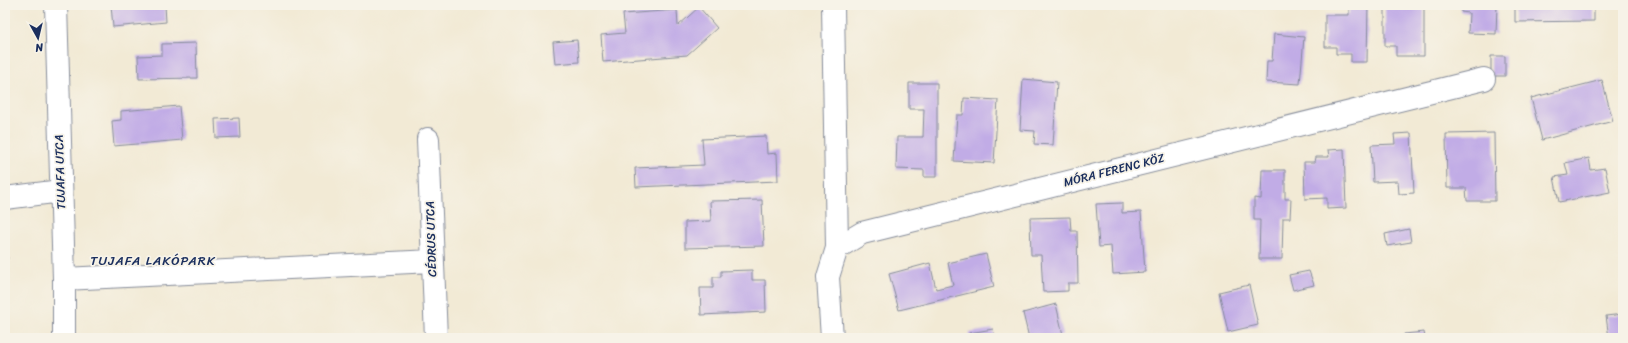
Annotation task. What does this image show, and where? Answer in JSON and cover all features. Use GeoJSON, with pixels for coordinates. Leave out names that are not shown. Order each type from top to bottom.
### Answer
{"type":"FeatureCollection","features":[{"type":"Feature","properties":{"kind":"street","name":"TUJAFA UTCA"},"geometry":{"type":"LineString","coordinates":[[56,5],[64,279],[64,338]]}},
{"type":"Feature","properties":{"kind":"street"},"geometry":{"type":"LineString","coordinates":[[832,338],[828,277],[837,248],[833,5]]}},
{"type":"Feature","properties":{"kind":"street","name":"MÓRA FERENC KÖZ"},"geometry":{"type":"LineString","coordinates":[[837,248],[862,232],[1484,79]]}},
{"type":"Feature","properties":{"kind":"street","name":"CÉDRUS UTCA"},"geometry":{"type":"LineString","coordinates":[[428,139],[436,338]]}},
{"type":"Feature","properties":{"kind":"street"},"geometry":{"type":"LineString","coordinates":[[5,198],[61,191]]}},
{"type":"Feature","properties":{"kind":"street"},"geometry":{"type":"LineString","coordinates":[[64,279],[432,261]]}},
{"type":"Feature","properties":{"kind":"building"},"geometry":{"type":"Polygon","coordinates":[[[111,5],[165,5],[166,22],[113,27],[111,5]]]}},
{"type":"Feature","properties":{"kind":"building"},"geometry":{"type":"Polygon","coordinates":[[[1349,5],[1368,5],[1367,62],[1351,62],[1351,54],[1336,54],[1336,47],[1325,47],[1325,15],[1349,15],[1349,5]]]}},
{"type":"Feature","properties":{"kind":"building"},"geometry":{"type":"Polygon","coordinates":[[[1424,5],[1424,56],[1396,56],[1396,46],[1385,46],[1385,6],[1424,5]]]}},
{"type":"Feature","properties":{"kind":"building"},"geometry":{"type":"Polygon","coordinates":[[[1461,5],[1497,5],[1496,34],[1468,33],[1469,13],[1461,12],[1461,5]]]}},
{"type":"Feature","properties":{"kind":"building"},"geometry":{"type":"Polygon","coordinates":[[[1515,5],[1594,5],[1594,21],[1515,22],[1515,5]]]}},
{"type":"Feature","properties":{"kind":"building"},"geometry":{"type":"Polygon","coordinates":[[[699,7],[717,28],[687,55],[603,62],[601,35],[625,33],[623,14],[677,10],[678,26],[699,7]]]}},
{"type":"Feature","properties":{"kind":"building"},"geometry":{"type":"Polygon","coordinates":[[[1274,34],[1304,37],[1300,84],[1266,82],[1267,61],[1272,61],[1274,34]]]}},
{"type":"Feature","properties":{"kind":"building"},"geometry":{"type":"Polygon","coordinates":[[[577,40],[579,62],[555,64],[553,42],[577,40]]]}},
{"type":"Feature","properties":{"kind":"building"},"geometry":{"type":"Polygon","coordinates":[[[196,43],[197,78],[139,79],[138,56],[162,55],[162,44],[196,43]]]}},
{"type":"Feature","properties":{"kind":"building"},"geometry":{"type":"Polygon","coordinates":[[[1491,56],[1505,56],[1505,76],[1491,76],[1491,56]]]}},
{"type":"Feature","properties":{"kind":"building"},"geometry":{"type":"Polygon","coordinates":[[[1023,79],[1057,82],[1053,145],[1034,144],[1035,131],[1020,130],[1023,79]]]}},
{"type":"Feature","properties":{"kind":"building"},"geometry":{"type":"Polygon","coordinates":[[[1602,80],[1613,121],[1542,140],[1531,98],[1602,80]]]}},
{"type":"Feature","properties":{"kind":"building"},"geometry":{"type":"Polygon","coordinates":[[[909,83],[937,83],[937,177],[924,177],[924,170],[896,169],[897,137],[923,137],[924,109],[909,109],[909,83]]]}},
{"type":"Feature","properties":{"kind":"building"},"geometry":{"type":"Polygon","coordinates":[[[964,98],[998,100],[994,163],[954,161],[957,115],[963,115],[964,98]]]}},
{"type":"Feature","properties":{"kind":"building"},"geometry":{"type":"Polygon","coordinates":[[[179,106],[182,140],[114,146],[112,121],[121,120],[121,111],[179,106]]]}},
{"type":"Feature","properties":{"kind":"building"},"geometry":{"type":"Polygon","coordinates":[[[239,118],[240,137],[216,138],[215,119],[239,118]]]}},
{"type":"Feature","properties":{"kind":"building"},"geometry":{"type":"Polygon","coordinates":[[[1411,133],[1414,193],[1399,194],[1398,181],[1373,182],[1371,145],[1395,144],[1394,134],[1411,133]]]}},
{"type":"Feature","properties":{"kind":"building"},"geometry":{"type":"Polygon","coordinates":[[[1494,133],[1495,201],[1467,201],[1466,188],[1447,188],[1446,134],[1494,133]]]}},
{"type":"Feature","properties":{"kind":"building"},"geometry":{"type":"Polygon","coordinates":[[[766,136],[767,154],[777,153],[778,181],[636,187],[635,168],[704,165],[702,139],[766,136]]]}},
{"type":"Feature","properties":{"kind":"building"},"geometry":{"type":"Polygon","coordinates":[[[1344,149],[1346,208],[1327,209],[1327,198],[1305,199],[1304,162],[1315,162],[1316,157],[1329,157],[1328,150],[1344,149]]]}},
{"type":"Feature","properties":{"kind":"building"},"geometry":{"type":"Polygon","coordinates":[[[1589,158],[1591,170],[1605,168],[1610,192],[1559,202],[1554,177],[1568,175],[1565,163],[1589,158]]]}},
{"type":"Feature","properties":{"kind":"building"},"geometry":{"type":"Polygon","coordinates":[[[1262,170],[1285,170],[1285,199],[1291,199],[1290,218],[1283,218],[1282,259],[1259,259],[1260,220],[1254,220],[1254,198],[1261,199],[1262,170]]]}},
{"type":"Feature","properties":{"kind":"building"},"geometry":{"type":"Polygon","coordinates":[[[762,200],[764,246],[685,248],[685,222],[711,221],[710,201],[762,200]]]}},
{"type":"Feature","properties":{"kind":"building"},"geometry":{"type":"Polygon","coordinates":[[[1122,203],[1122,213],[1141,212],[1145,272],[1113,274],[1111,246],[1099,247],[1096,204],[1122,203]]]}},
{"type":"Feature","properties":{"kind":"building"},"geometry":{"type":"Polygon","coordinates":[[[1070,217],[1071,231],[1077,231],[1078,283],[1068,283],[1068,291],[1043,292],[1041,255],[1031,255],[1030,218],[1070,217]]]}},
{"type":"Feature","properties":{"kind":"building"},"geometry":{"type":"Polygon","coordinates":[[[1409,229],[1411,242],[1387,246],[1385,234],[1409,229]]]}},
{"type":"Feature","properties":{"kind":"building"},"geometry":{"type":"Polygon","coordinates":[[[5,245],[8,259],[5,259],[5,245]]]}},
{"type":"Feature","properties":{"kind":"building"},"geometry":{"type":"Polygon","coordinates":[[[986,254],[994,287],[899,310],[889,274],[930,263],[936,289],[953,285],[948,263],[986,254]]]}},
{"type":"Feature","properties":{"kind":"building"},"geometry":{"type":"Polygon","coordinates":[[[752,270],[752,280],[765,280],[766,312],[701,315],[700,288],[713,288],[713,277],[721,277],[721,271],[752,270]]]}},
{"type":"Feature","properties":{"kind":"building"},"geometry":{"type":"Polygon","coordinates":[[[1309,271],[1314,285],[1293,290],[1289,275],[1309,271]]]}},
{"type":"Feature","properties":{"kind":"building"},"geometry":{"type":"Polygon","coordinates":[[[1249,285],[1258,325],[1228,332],[1219,292],[1249,285]]]}},
{"type":"Feature","properties":{"kind":"building"},"geometry":{"type":"Polygon","coordinates":[[[1056,304],[1063,335],[1051,338],[1029,338],[1023,313],[1056,304]]]}},
{"type":"Feature","properties":{"kind":"building"},"geometry":{"type":"Polygon","coordinates":[[[1623,314],[1623,338],[1609,338],[1606,316],[1623,314]]]}},
{"type":"Feature","properties":{"kind":"building"},"geometry":{"type":"Polygon","coordinates":[[[993,329],[995,338],[969,338],[969,333],[993,329]]]}},
{"type":"Feature","properties":{"kind":"building"},"geometry":{"type":"Polygon","coordinates":[[[1424,332],[1425,338],[1404,338],[1404,334],[1424,332]]]}},
{"type":"Feature","properties":{"kind":"district","name":"TUJAFA LAKÓPARK"},"geometry":{"type":"Point","coordinates":[153,260]}}]}
